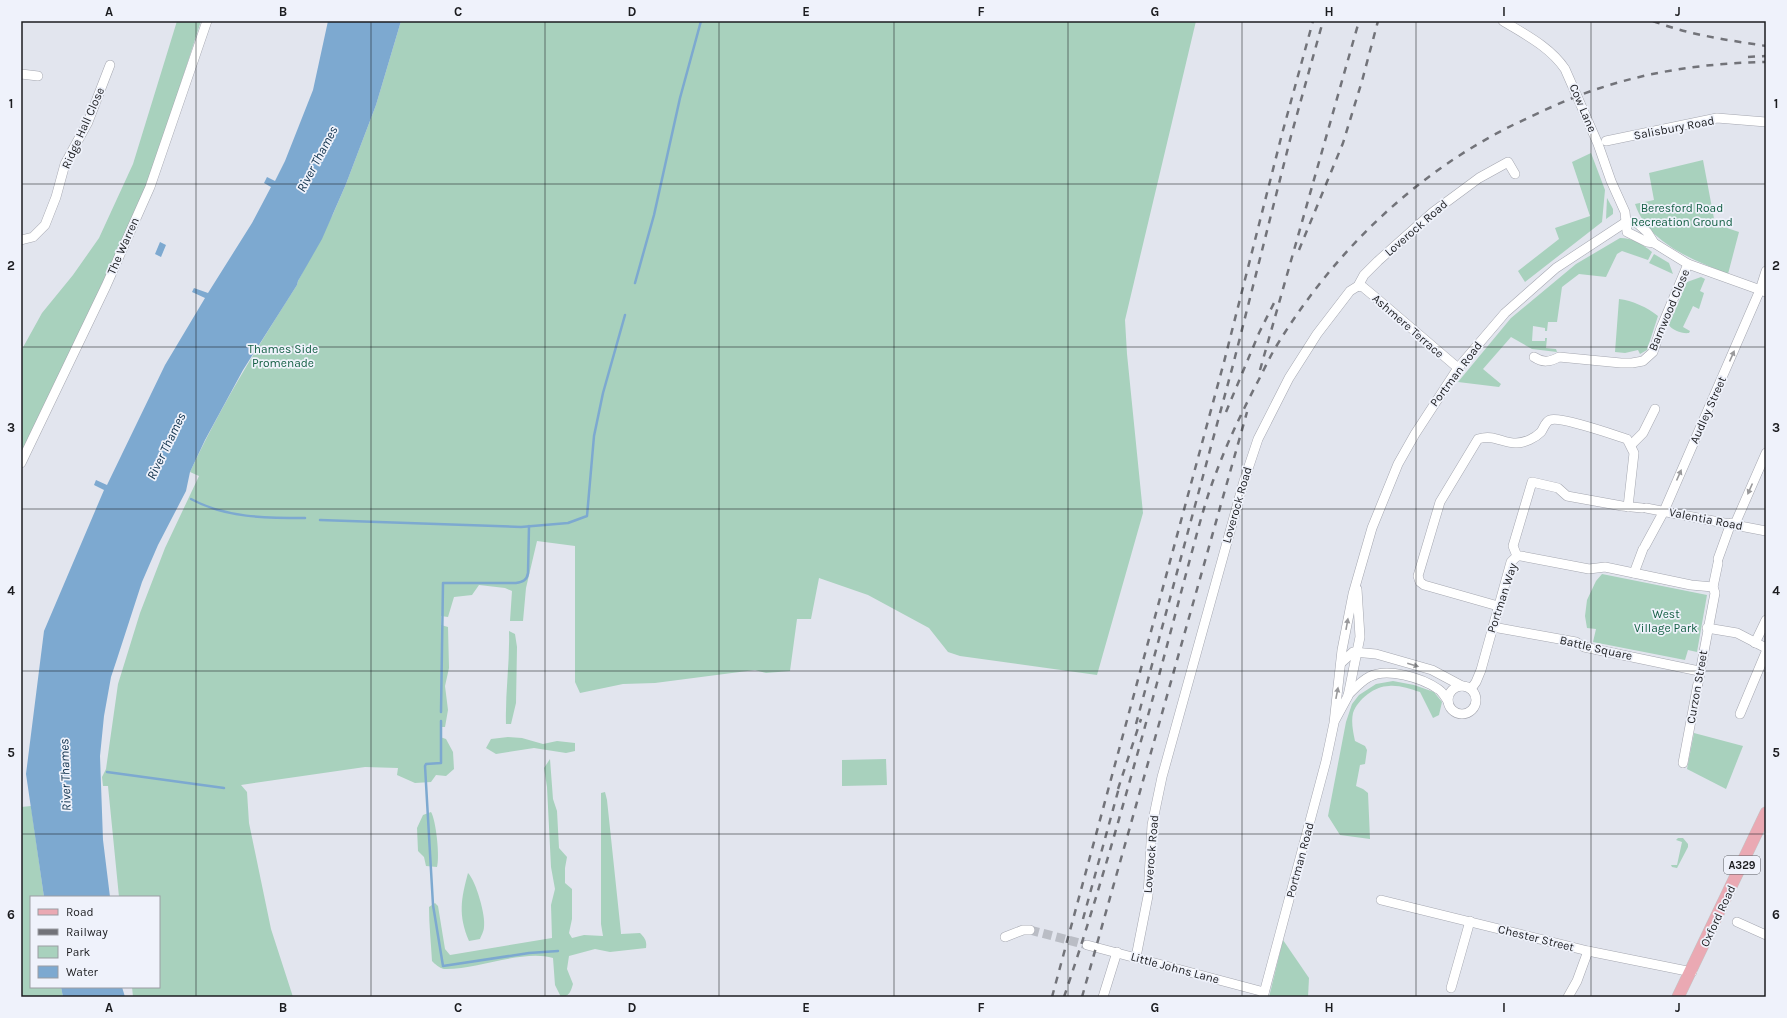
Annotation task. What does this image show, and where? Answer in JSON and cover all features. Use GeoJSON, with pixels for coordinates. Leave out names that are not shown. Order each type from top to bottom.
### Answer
{"type":"FeatureCollection","features":[{"type":"Feature","properties":{"kind":"main road","name":"Oxford Road"},"geometry":{"type":"LineString","coordinates":[[1678,997],[1692,972],[1766,813]]}},
{"type":"Feature","properties":{"kind":"street","name":"The Warren"},"geometry":{"type":"LineString","coordinates":[[21,463],[106,286],[150,187],[207,21]]}},
{"type":"Feature","properties":{"kind":"street","name":"Cow Lane"},"geometry":{"type":"LineString","coordinates":[[1503,21],[1548,49],[1558,58],[1565,69],[1596,137],[1625,212],[1626,222]]}},
{"type":"Feature","properties":{"kind":"street","name":"Ridge Hall Close"},"geometry":{"type":"LineString","coordinates":[[21,240],[33,237],[45,225],[56,197],[65,164],[88,122],[110,70]]}},
{"type":"Feature","properties":{"kind":"street"},"geometry":{"type":"LineString","coordinates":[[21,74],[38,76]]}},
{"type":"Feature","properties":{"kind":"street","name":"Salisbury Road"},"geometry":{"type":"LineString","coordinates":[[1606,141],[1718,118],[1766,122]]}},
{"type":"Feature","properties":{"kind":"street","name":"Loverock Road"},"geometry":{"type":"LineString","coordinates":[[1136,957],[1147,902],[1151,834],[1157,799],[1251,457],[1270,414],[1301,356],[1350,291],[1358,286],[1364,275],[1433,212],[1470,184],[1508,162],[1515,174]]}},
{"type":"Feature","properties":{"kind":"street"},"geometry":{"type":"LineString","coordinates":[[1626,222],[1627,232],[1647,242],[1654,243],[1688,264],[1763,291]]}},
{"type":"Feature","properties":{"kind":"street","name":"Portman Road"},"geometry":{"type":"LineString","coordinates":[[1263,995],[1310,823],[1334,723],[1349,610],[1372,528],[1398,464],[1430,409],[1458,368],[1505,314],[1541,280],[1571,257],[1626,222]]}},
{"type":"Feature","properties":{"kind":"street","name":"Barnwood Close"},"geometry":{"type":"LineString","coordinates":[[1534,357],[1540,361],[1551,361],[1559,357],[1627,363],[1643,361],[1653,352],[1661,328],[1688,264]]}},
{"type":"Feature","properties":{"kind":"street","name":"Audley Street"},"geometry":{"type":"LineString","coordinates":[[1634,573],[1644,548],[1664,511],[1763,291],[1766,271]]}},
{"type":"Feature","properties":{"kind":"street","name":"Ashmere Terrace"},"geometry":{"type":"LineString","coordinates":[[1358,286],[1363,287],[1458,368]]}},
{"type":"Feature","properties":{"kind":"street"},"geometry":{"type":"LineString","coordinates":[[1631,445],[1643,433],[1655,409]]}},
{"type":"Feature","properties":{"kind":"street"},"geometry":{"type":"LineString","coordinates":[[1498,606],[1424,585],[1420,582],[1418,576],[1440,502],[1478,439],[1487,436],[1516,443],[1527,441],[1540,432],[1548,421],[1553,419],[1572,422],[1627,439],[1634,453],[1634,464],[1628,507]]}},
{"type":"Feature","properties":{"kind":"street","name":"Curzon Street"},"geometry":{"type":"LineString","coordinates":[[1683,764],[1707,628],[1715,593],[1713,587],[1718,561],[1733,524],[1766,453]]}},
{"type":"Feature","properties":{"kind":"street","name":"Valentia Road"},"geometry":{"type":"LineString","coordinates":[[1532,482],[1558,488],[1567,496],[1628,507],[1664,511],[1766,531]]}},
{"type":"Feature","properties":{"kind":"street","name":"Portman Way"},"geometry":{"type":"LineString","coordinates":[[1471,689],[1476,682],[1480,670],[1511,562],[1517,556],[1513,546],[1532,482]]}},
{"type":"Feature","properties":{"kind":"street"},"geometry":{"type":"LineString","coordinates":[[1517,556],[1590,569],[1605,567],[1692,585],[1713,587]]}},
{"type":"Feature","properties":{"kind":"street","name":"Portman Road"},"geometry":{"type":"LineString","coordinates":[[1334,723],[1348,696],[1360,637],[1357,580]]}},
{"type":"Feature","properties":{"kind":"street"},"geometry":{"type":"LineString","coordinates":[[1755,643],[1766,620]]}},
{"type":"Feature","properties":{"kind":"street","name":"Battle Square"},"geometry":{"type":"LineString","coordinates":[[1492,627],[1576,642],[1584,647],[1699,671]]}},
{"type":"Feature","properties":{"kind":"street"},"geometry":{"type":"LineString","coordinates":[[1707,628],[1737,633],[1766,648]]}},
{"type":"Feature","properties":{"kind":"street"},"geometry":{"type":"LineString","coordinates":[[1360,637],[1376,654]]}},
{"type":"Feature","properties":{"kind":"street"},"geometry":{"type":"LineString","coordinates":[[1348,696],[1368,677],[1378,674],[1393,673],[1406,676],[1439,689],[1448,701],[1450,708],[1456,713],[1468,713],[1474,708],[1476,703],[1476,696],[1471,689],[1462,686],[1432,670],[1376,654],[1356,651],[1350,653],[1341,662],[1349,673],[1368,677]]}},
{"type":"Feature","properties":{"kind":"street"},"geometry":{"type":"LineString","coordinates":[[1740,714],[1766,652]]}},
{"type":"Feature","properties":{"kind":"street"},"geometry":{"type":"LineString","coordinates":[[1448,701],[1450,692],[1457,686],[1462,686]]}},
{"type":"Feature","properties":{"kind":"street","name":"Chester Street"},"geometry":{"type":"LineString","coordinates":[[1382,900],[1588,951],[1692,972]]}},
{"type":"Feature","properties":{"kind":"street"},"geometry":{"type":"LineString","coordinates":[[1452,988],[1470,921]]}},
{"type":"Feature","properties":{"kind":"street"},"geometry":{"type":"LineString","coordinates":[[1737,922],[1766,935]]}},
{"type":"Feature","properties":{"kind":"street"},"geometry":{"type":"LineString","coordinates":[[1005,937],[1023,930],[1030,930]]}},
{"type":"Feature","properties":{"kind":"street","name":"Little Johns Lane"},"geometry":{"type":"LineString","coordinates":[[1087,945],[1136,957],[1263,995]]}},
{"type":"Feature","properties":{"kind":"street"},"geometry":{"type":"LineString","coordinates":[[1568,997],[1577,981],[1588,951]]}},
{"type":"Feature","properties":{"kind":"street"},"geometry":{"type":"LineString","coordinates":[[1103,997],[1117,952]]}},
{"type":"Feature","properties":{"kind":"green space"},"geometry":{"type":"Polygon","coordinates":[[[177,21],[201,21],[146,186],[93,307],[21,461],[21,351],[42,313],[73,275],[99,238],[133,164],[177,21]]]}},
{"type":"Feature","properties":{"kind":"green space","name":"Thames Side Promenade"},"geometry":{"type":"Polygon","coordinates":[[[401,21],[1196,21],[1125,320],[1143,513],[1097,675],[960,656],[948,652],[929,628],[868,595],[819,578],[811,619],[797,619],[790,671],[766,673],[755,670],[655,683],[623,684],[580,693],[575,682],[575,546],[537,541],[526,588],[523,621],[510,621],[512,591],[505,588],[479,585],[472,595],[454,597],[448,617],[441,616],[441,625],[448,627],[449,668],[445,686],[448,710],[445,727],[440,727],[440,737],[446,739],[453,752],[454,769],[446,776],[436,775],[431,782],[415,783],[397,775],[398,768],[365,767],[241,785],[247,792],[249,823],[271,929],[293,997],[133,997],[132,988],[160,988],[160,896],[119,896],[108,786],[103,786],[102,777],[106,769],[118,684],[140,613],[165,548],[199,476],[190,472],[227,400],[297,285],[333,214],[376,105],[401,21]]]}},
{"type":"Feature","properties":{"kind":"green space"},"geometry":{"type":"Polygon","coordinates":[[[1591,153],[1605,190],[1602,222],[1525,282],[1518,271],[1559,239],[1555,228],[1590,216],[1572,162],[1591,153]]]}},
{"type":"Feature","properties":{"kind":"green space","name":"Beresford Road Recreation Ground"},"geometry":{"type":"Polygon","coordinates":[[[1703,160],[1715,224],[1739,232],[1728,274],[1687,256],[1661,240],[1641,218],[1635,204],[1654,200],[1649,173],[1703,160]]]}},
{"type":"Feature","properties":{"kind":"green space"},"geometry":{"type":"Polygon","coordinates":[[[1607,198],[1613,209],[1613,214],[1606,219],[1607,198]]]}},
{"type":"Feature","properties":{"kind":"green space"},"geometry":{"type":"Polygon","coordinates":[[[1620,238],[1629,239],[1645,246],[1652,252],[1648,260],[1622,251],[1617,254],[1606,277],[1579,274],[1562,287],[1557,322],[1548,322],[1547,331],[1545,331],[1545,328],[1533,326],[1532,341],[1545,341],[1545,338],[1547,338],[1546,348],[1556,349],[1557,352],[1532,349],[1511,337],[1483,369],[1501,384],[1499,387],[1458,382],[1511,318],[1576,264],[1620,238]]]}},
{"type":"Feature","properties":{"kind":"green space"},"geometry":{"type":"Polygon","coordinates":[[[1654,254],[1669,263],[1673,274],[1649,263],[1654,254]]]}},
{"type":"Feature","properties":{"kind":"green space"},"geometry":{"type":"Polygon","coordinates":[[[1701,277],[1705,279],[1700,291],[1704,293],[1699,309],[1693,306],[1683,327],[1690,331],[1689,333],[1683,333],[1669,325],[1687,282],[1701,277]]]}},
{"type":"Feature","properties":{"kind":"green space"},"geometry":{"type":"Polygon","coordinates":[[[1619,299],[1640,305],[1658,316],[1647,350],[1640,354],[1638,350],[1625,353],[1615,352],[1619,299]]]}},
{"type":"Feature","properties":{"kind":"green space","name":"West Village Park"},"geometry":{"type":"Polygon","coordinates":[[[1602,574],[1707,595],[1697,652],[1688,650],[1685,660],[1593,642],[1596,629],[1587,628],[1585,616],[1587,600],[1596,581],[1602,574]]]}},
{"type":"Feature","properties":{"kind":"green space"},"geometry":{"type":"Polygon","coordinates":[[[509,631],[515,634],[517,647],[516,703],[511,724],[506,724],[509,654],[509,631]]]}},
{"type":"Feature","properties":{"kind":"green space"},"geometry":{"type":"Polygon","coordinates":[[[1393,681],[1414,685],[1434,692],[1442,702],[1439,715],[1433,718],[1420,692],[1401,687],[1389,686],[1378,688],[1363,698],[1355,708],[1352,716],[1352,723],[1355,741],[1365,746],[1367,750],[1365,764],[1360,765],[1356,786],[1368,793],[1370,839],[1340,835],[1328,816],[1346,722],[1352,704],[1359,695],[1376,684],[1393,681]]]}},
{"type":"Feature","properties":{"kind":"green space"},"geometry":{"type":"Polygon","coordinates":[[[1694,733],[1743,746],[1726,789],[1687,769],[1694,733]]]}},
{"type":"Feature","properties":{"kind":"green space"},"geometry":{"type":"Polygon","coordinates":[[[508,737],[522,738],[543,744],[557,741],[575,743],[575,751],[566,753],[534,748],[496,754],[486,748],[491,739],[508,737]]]}},
{"type":"Feature","properties":{"kind":"green space"},"geometry":{"type":"Polygon","coordinates":[[[550,759],[553,799],[557,811],[559,848],[567,857],[565,883],[572,889],[572,919],[569,933],[572,938],[584,935],[603,936],[601,924],[601,793],[605,792],[621,934],[640,933],[646,941],[646,948],[610,952],[595,949],[569,956],[567,969],[573,984],[568,995],[564,997],[561,997],[555,985],[553,958],[528,956],[457,968],[444,969],[439,967],[432,961],[429,920],[429,907],[435,903],[438,906],[445,949],[450,955],[552,938],[551,905],[555,889],[551,867],[547,787],[544,768],[550,759]]]}},
{"type":"Feature","properties":{"kind":"green space"},"geometry":{"type":"Polygon","coordinates":[[[886,759],[887,785],[842,786],[842,760],[886,759]]]}},
{"type":"Feature","properties":{"kind":"green space"},"geometry":{"type":"Polygon","coordinates":[[[31,806],[44,896],[30,896],[30,988],[61,988],[63,997],[21,997],[21,807],[31,806]]]}},
{"type":"Feature","properties":{"kind":"green space"},"geometry":{"type":"Polygon","coordinates":[[[431,812],[437,839],[437,867],[426,866],[424,857],[418,851],[417,828],[423,815],[431,812]]]}},
{"type":"Feature","properties":{"kind":"green space"},"geometry":{"type":"Polygon","coordinates":[[[1678,838],[1683,838],[1688,844],[1688,847],[1677,868],[1672,867],[1671,865],[1677,865],[1682,842],[1676,840],[1678,838]]]}},
{"type":"Feature","properties":{"kind":"green space"},"geometry":{"type":"Polygon","coordinates":[[[468,873],[477,891],[482,907],[484,922],[484,930],[480,939],[469,941],[462,915],[462,899],[468,873]]]}},
{"type":"Feature","properties":{"kind":"green space"},"geometry":{"type":"Polygon","coordinates":[[[1283,940],[1309,978],[1308,997],[1269,997],[1283,940]]]}},
{"type":"Feature","properties":{"kind":"water","name":"River Thames"},"geometry":{"type":"Polygon","coordinates":[[[328,21],[401,21],[376,105],[346,184],[322,239],[297,285],[243,370],[205,440],[190,472],[186,491],[158,545],[142,582],[111,677],[104,716],[100,756],[103,840],[110,896],[44,896],[26,774],[44,631],[104,490],[94,485],[96,480],[107,485],[165,365],[205,298],[192,292],[194,288],[208,293],[252,223],[271,187],[264,183],[267,177],[275,181],[285,161],[313,90],[328,21]]]}},
{"type":"Feature","properties":{"kind":"water"},"geometry":{"type":"Polygon","coordinates":[[[160,242],[166,245],[161,257],[155,254],[160,242]]]}},
{"type":"Feature","properties":{"kind":"water"},"geometry":{"type":"Polygon","coordinates":[[[61,988],[122,988],[125,997],[63,997],[61,988]]]}},
{"type":"Feature","properties":{"kind":"waterway"},"geometry":{"type":"LineString","coordinates":[[635,283],[654,215],[680,98],[701,21]]}},
{"type":"Feature","properties":{"kind":"waterway"},"geometry":{"type":"LineString","coordinates":[[320,520],[521,527],[568,523],[587,516],[594,436],[603,393],[625,315]]}},
{"type":"Feature","properties":{"kind":"waterway"},"geometry":{"type":"LineString","coordinates":[[191,499],[218,510],[246,516],[305,518]]}},
{"type":"Feature","properties":{"kind":"waterway"},"geometry":{"type":"LineString","coordinates":[[441,712],[443,583],[521,582],[527,577],[528,573],[529,526]]}},
{"type":"Feature","properties":{"kind":"waterway"},"geometry":{"type":"LineString","coordinates":[[441,721],[441,763],[426,764],[425,766],[433,905],[443,966],[529,953],[558,951]]}},
{"type":"Feature","properties":{"kind":"waterway"},"geometry":{"type":"LineString","coordinates":[[107,772],[224,788]]}},
{"type":"Feature","properties":{"kind":"tunnel"},"geometry":{"type":"LineString","coordinates":[[1030,930],[1087,945]]}},
{"type":"Feature","properties":{"kind":"railway"},"geometry":{"type":"LineString","coordinates":[[1052,997],[1224,362],[1282,134],[1313,21]]}},
{"type":"Feature","properties":{"kind":"railway"},"geometry":{"type":"LineString","coordinates":[[1136,724],[1233,365],[1291,136],[1323,21]]}},
{"type":"Feature","properties":{"kind":"railway"},"geometry":{"type":"LineString","coordinates":[[1260,370],[1359,21]]}},
{"type":"Feature","properties":{"kind":"railway"},"geometry":{"type":"LineString","coordinates":[[1299,250],[1343,143],[1378,21]]}},
{"type":"Feature","properties":{"kind":"railway"},"geometry":{"type":"LineString","coordinates":[[1653,21],[1680,30],[1766,46]]}},
{"type":"Feature","properties":{"kind":"railway"},"geometry":{"type":"LineString","coordinates":[[1748,57],[1766,56]]}},
{"type":"Feature","properties":{"kind":"railway"},"geometry":{"type":"LineString","coordinates":[[1064,997],[1113,841],[1199,526],[1212,484],[1220,462],[1250,396],[1274,350],[1299,311],[1324,278],[1379,218],[1442,167],[1513,125],[1574,97],[1605,86],[1650,74],[1720,64],[1766,62]]}},
{"type":"Feature","properties":{"kind":"railway"},"geometry":{"type":"LineString","coordinates":[[1226,412],[1259,333],[1276,299]]}},
{"type":"Feature","properties":{"kind":"railway"},"geometry":{"type":"LineString","coordinates":[[1082,997],[1247,412]]}},
{"type":"Feature","properties":{"kind":"railway"},"geometry":{"type":"LineString","coordinates":[[1118,789],[1141,719]]}},
{"type":"Feature","properties":{"kind":"railway"},"geometry":{"type":"LineString","coordinates":[[1083,919],[1120,784]]}}]}
